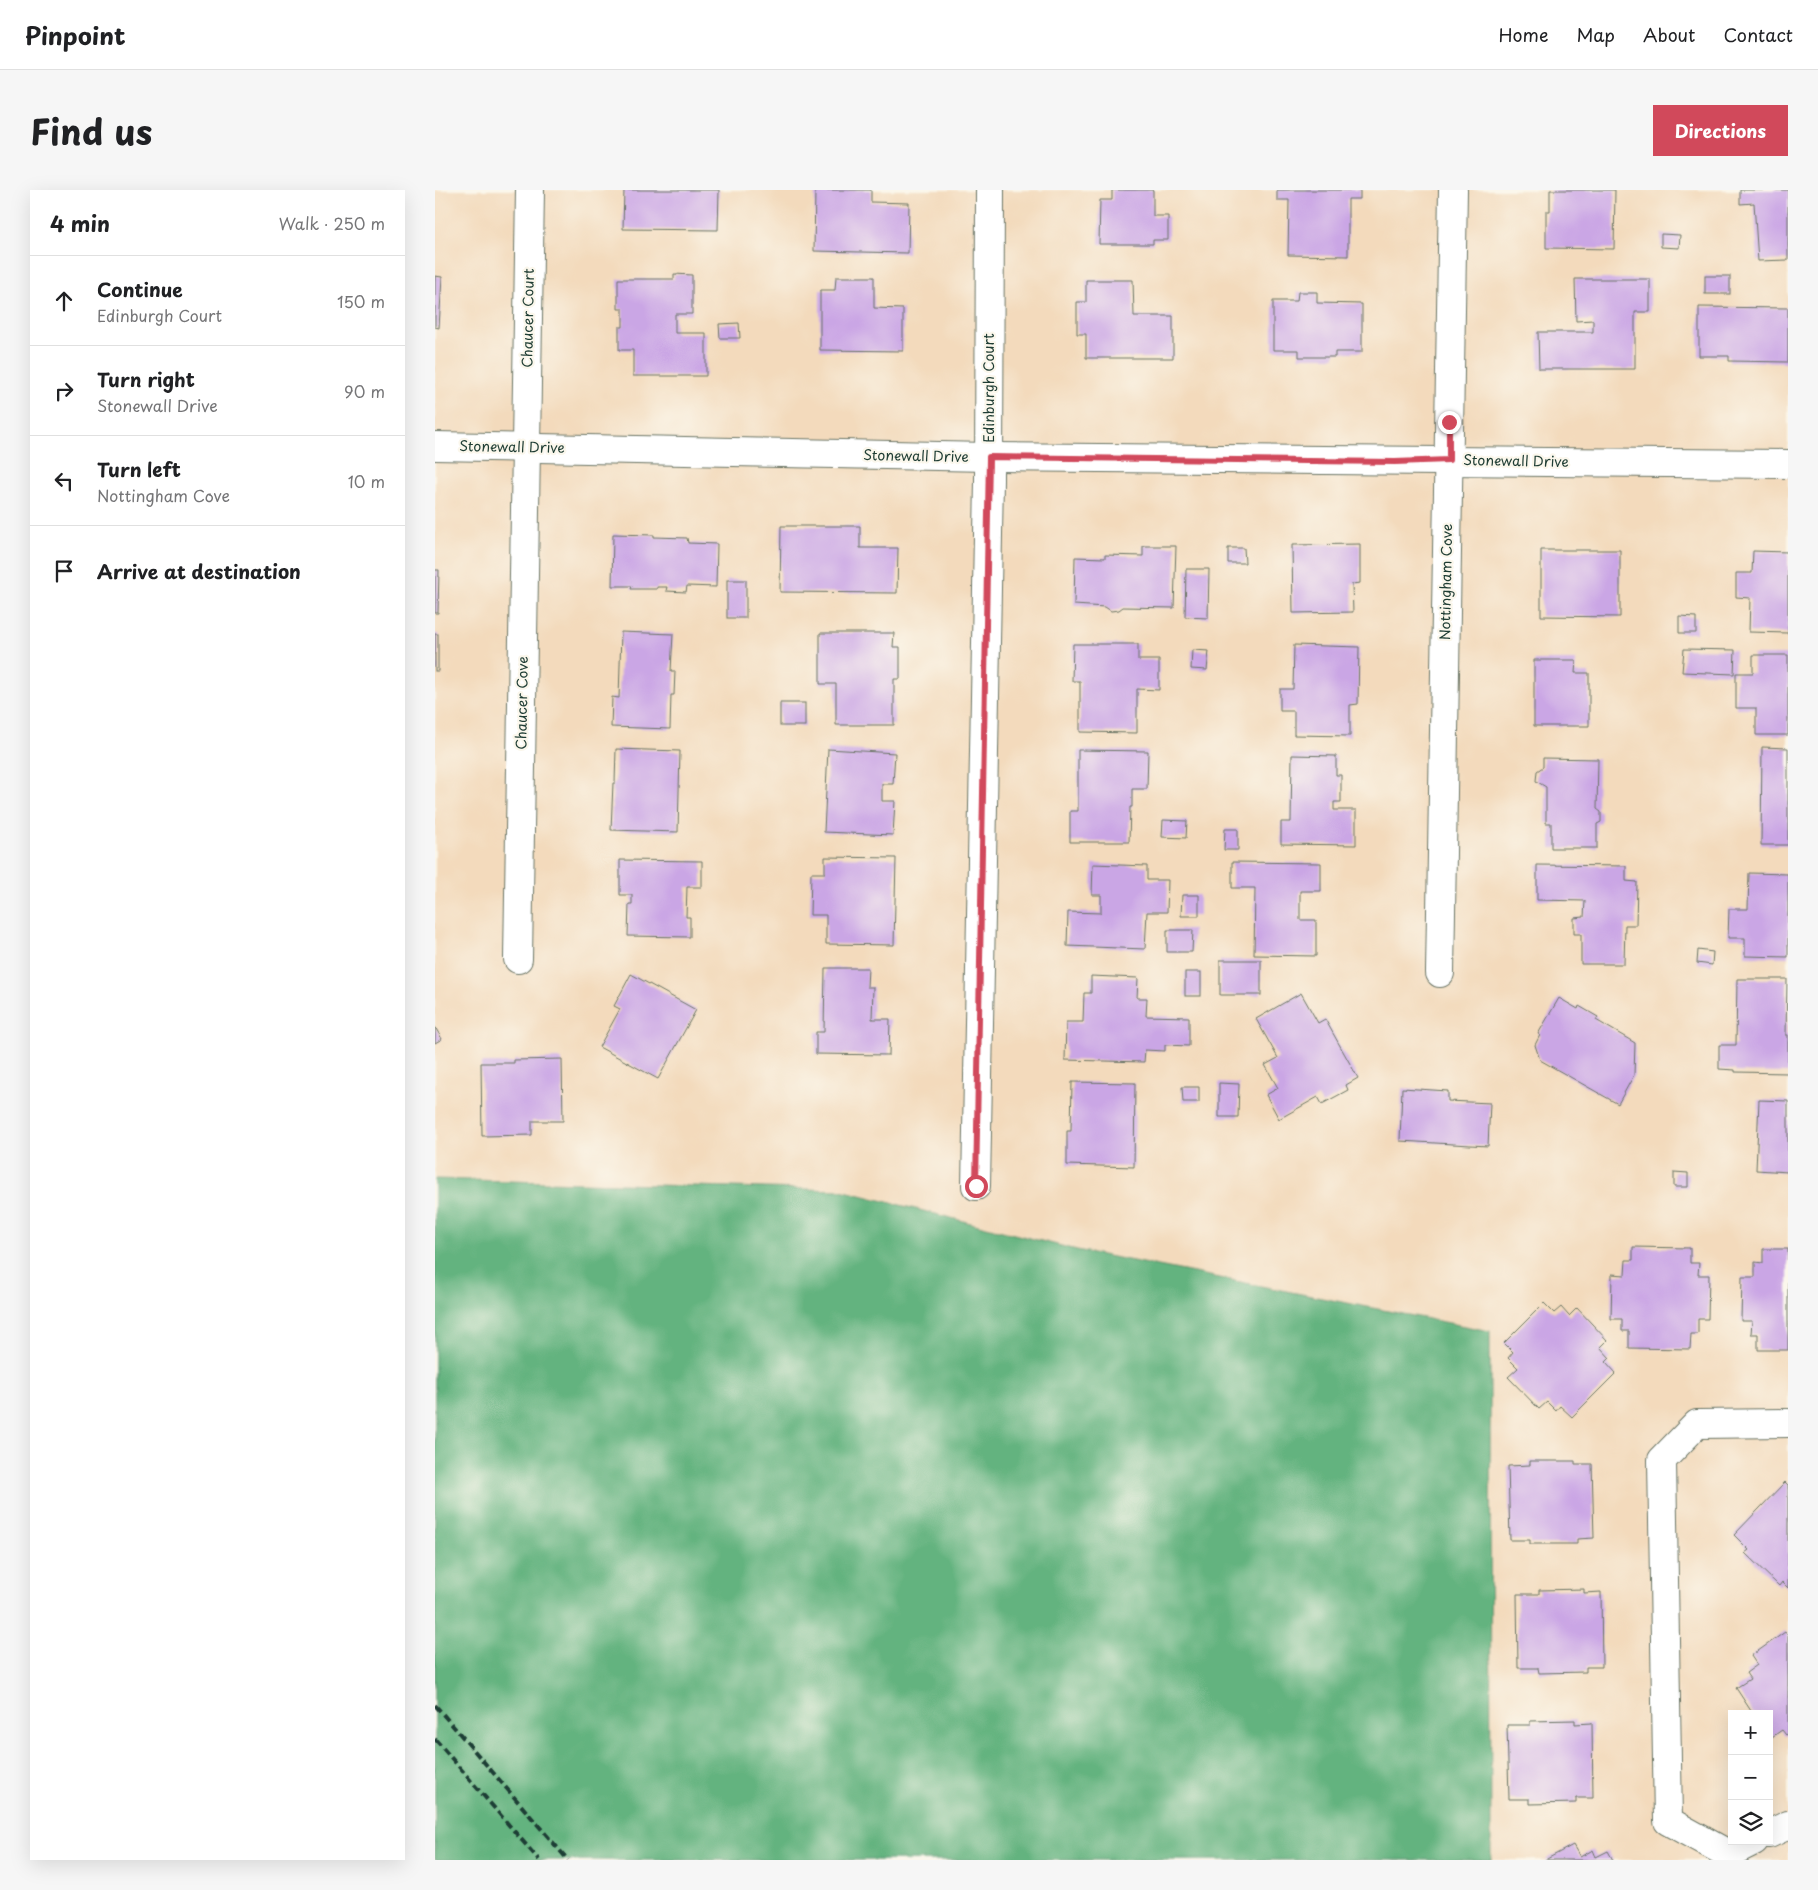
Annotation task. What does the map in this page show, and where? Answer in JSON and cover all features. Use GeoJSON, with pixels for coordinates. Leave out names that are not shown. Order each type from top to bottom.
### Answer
{"type":"FeatureCollection","features":[{"type":"Feature","properties":{"kind":"street","name":"Chaucer Court"},"geometry":{"type":"LineString","coordinates":[[527,447],[530,190]]}},
{"type":"Feature","properties":{"kind":"street","name":"Edinburgh Court"},"geometry":{"type":"LineString","coordinates":[[976,1186],[989,457],[990,190]]}},
{"type":"Feature","properties":{"kind":"street","name":"Nottingham Cove"},"geometry":{"type":"LineString","coordinates":[[1440,973],[1453,190]]}},
{"type":"Feature","properties":{"kind":"street","name":"Stonewall Drive"},"geometry":{"type":"LineString","coordinates":[[435,446],[989,457],[1788,464]]}},
{"type":"Feature","properties":{"kind":"street","name":"Chaucer Cove"},"geometry":{"type":"LineString","coordinates":[[518,959],[527,447]]}},
{"type":"Feature","properties":{"kind":"street"},"geometry":{"type":"LineString","coordinates":[[1746,1845],[1728,1854],[1668,1822],[1661,1460],[1697,1424],[1788,1423]]}},
{"type":"Feature","properties":{"kind":"street"},"geometry":{"type":"LineString","coordinates":[[1773,1832],[1788,1825]]}},
{"type":"Feature","properties":{"kind":"green space"},"geometry":{"type":"Polygon","coordinates":[[[435,1179],[841,1190],[1077,1250],[1490,1331],[1491,1860],[435,1860],[435,1179]]]}},
{"type":"Feature","properties":{"kind":"building"},"geometry":{"type":"Polygon","coordinates":[[[624,190],[719,190],[718,230],[623,229],[624,190]]]}},
{"type":"Feature","properties":{"kind":"building"},"geometry":{"type":"Polygon","coordinates":[[[815,190],[871,190],[871,202],[909,203],[908,253],[814,251],[815,190]]]}},
{"type":"Feature","properties":{"kind":"building"},"geometry":{"type":"Polygon","coordinates":[[[1112,190],[1153,190],[1153,216],[1168,216],[1168,240],[1153,240],[1153,244],[1099,244],[1100,200],[1112,200],[1112,190]]]}},
{"type":"Feature","properties":{"kind":"building"},"geometry":{"type":"Polygon","coordinates":[[[1277,190],[1360,190],[1360,199],[1348,199],[1348,256],[1288,255],[1289,200],[1277,200],[1277,190]]]}},
{"type":"Feature","properties":{"kind":"building"},"geometry":{"type":"Polygon","coordinates":[[[1550,190],[1615,190],[1614,249],[1546,248],[1546,211],[1550,211],[1550,190]]]}},
{"type":"Feature","properties":{"kind":"building"},"geometry":{"type":"Polygon","coordinates":[[[1740,190],[1788,190],[1788,260],[1758,261],[1754,203],[1740,204],[1740,190]]]}},
{"type":"Feature","properties":{"kind":"building"},"geometry":{"type":"Polygon","coordinates":[[[1661,234],[1680,235],[1679,248],[1661,247],[1661,234]]]}},
{"type":"Feature","properties":{"kind":"building"},"geometry":{"type":"Polygon","coordinates":[[[674,274],[692,275],[692,314],[675,314],[675,333],[706,333],[706,376],[633,376],[633,350],[619,350],[619,327],[623,327],[623,309],[618,309],[618,279],[674,279],[674,274]]]}},
{"type":"Feature","properties":{"kind":"building"},"geometry":{"type":"Polygon","coordinates":[[[435,276],[442,277],[439,328],[435,327],[435,276]]]}},
{"type":"Feature","properties":{"kind":"building"},"geometry":{"type":"Polygon","coordinates":[[[1705,276],[1730,276],[1730,294],[1705,294],[1705,276]]]}},
{"type":"Feature","properties":{"kind":"building"},"geometry":{"type":"Polygon","coordinates":[[[836,277],[874,277],[874,308],[903,309],[903,351],[820,350],[820,290],[835,290],[836,277]]]}},
{"type":"Feature","properties":{"kind":"building"},"geometry":{"type":"Polygon","coordinates":[[[1575,279],[1650,279],[1650,312],[1635,312],[1635,369],[1539,369],[1538,332],[1593,332],[1593,320],[1576,321],[1575,279]]]}},
{"type":"Feature","properties":{"kind":"building"},"geometry":{"type":"Polygon","coordinates":[[[1086,280],[1133,280],[1134,316],[1173,316],[1173,358],[1086,358],[1086,334],[1077,334],[1077,302],[1086,302],[1086,280]]]}},
{"type":"Feature","properties":{"kind":"building"},"geometry":{"type":"Polygon","coordinates":[[[1298,292],[1317,292],[1317,303],[1362,304],[1362,352],[1335,352],[1335,357],[1299,357],[1299,350],[1273,350],[1273,301],[1297,301],[1298,292]]]}},
{"type":"Feature","properties":{"kind":"building"},"geometry":{"type":"Polygon","coordinates":[[[1699,307],[1788,308],[1788,362],[1729,361],[1729,356],[1699,356],[1699,307]]]}},
{"type":"Feature","properties":{"kind":"building"},"geometry":{"type":"Polygon","coordinates":[[[739,323],[740,338],[720,338],[719,324],[739,323]]]}},
{"type":"Feature","properties":{"kind":"building"},"geometry":{"type":"Polygon","coordinates":[[[781,526],[860,526],[860,548],[898,548],[897,593],[780,592],[781,526]]]}},
{"type":"Feature","properties":{"kind":"building"},"geometry":{"type":"Polygon","coordinates":[[[613,534],[687,538],[688,543],[717,544],[716,587],[687,586],[686,592],[666,591],[667,587],[631,589],[632,586],[612,586],[613,534]]]}},
{"type":"Feature","properties":{"kind":"building"},"geometry":{"type":"Polygon","coordinates":[[[1360,544],[1360,583],[1352,584],[1353,612],[1293,613],[1292,545],[1360,544]]]}},
{"type":"Feature","properties":{"kind":"building"},"geometry":{"type":"Polygon","coordinates":[[[1143,546],[1176,546],[1174,608],[1123,607],[1119,610],[1111,611],[1105,607],[1074,605],[1075,557],[1105,558],[1105,555],[1143,556],[1143,546]]]}},
{"type":"Feature","properties":{"kind":"building"},"geometry":{"type":"Polygon","coordinates":[[[1228,548],[1244,548],[1245,563],[1228,563],[1228,548]]]}},
{"type":"Feature","properties":{"kind":"building"},"geometry":{"type":"Polygon","coordinates":[[[1541,550],[1620,550],[1620,617],[1541,616],[1541,550]]]}},
{"type":"Feature","properties":{"kind":"building"},"geometry":{"type":"Polygon","coordinates":[[[1753,551],[1788,552],[1788,633],[1749,632],[1750,598],[1736,597],[1736,573],[1752,573],[1753,551]]]}},
{"type":"Feature","properties":{"kind":"building"},"geometry":{"type":"Polygon","coordinates":[[[1186,569],[1209,569],[1208,618],[1185,617],[1186,569]]]}},
{"type":"Feature","properties":{"kind":"building"},"geometry":{"type":"Polygon","coordinates":[[[435,570],[439,570],[438,613],[435,613],[435,570]]]}},
{"type":"Feature","properties":{"kind":"building"},"geometry":{"type":"Polygon","coordinates":[[[727,580],[746,580],[746,618],[727,618],[727,580]]]}},
{"type":"Feature","properties":{"kind":"building"},"geometry":{"type":"Polygon","coordinates":[[[1679,616],[1696,617],[1696,633],[1679,633],[1679,616]]]}},
{"type":"Feature","properties":{"kind":"building"},"geometry":{"type":"Polygon","coordinates":[[[621,632],[673,634],[671,671],[675,671],[674,695],[671,695],[670,729],[611,727],[612,697],[619,698],[621,632]]]}},
{"type":"Feature","properties":{"kind":"building"},"geometry":{"type":"Polygon","coordinates":[[[820,633],[894,633],[893,647],[900,647],[900,679],[894,679],[894,725],[836,725],[836,684],[820,684],[820,633]]]}},
{"type":"Feature","properties":{"kind":"building"},"geometry":{"type":"Polygon","coordinates":[[[435,634],[438,634],[438,671],[435,671],[435,634]]]}},
{"type":"Feature","properties":{"kind":"building"},"geometry":{"type":"Polygon","coordinates":[[[1073,644],[1138,644],[1138,660],[1159,660],[1159,690],[1137,689],[1137,733],[1080,732],[1080,681],[1072,681],[1073,644]]]}},
{"type":"Feature","properties":{"kind":"building"},"geometry":{"type":"Polygon","coordinates":[[[1294,645],[1359,647],[1358,704],[1350,705],[1350,736],[1294,735],[1294,711],[1280,711],[1280,689],[1293,689],[1294,645]]]}},
{"type":"Feature","properties":{"kind":"building"},"geometry":{"type":"Polygon","coordinates":[[[1684,649],[1735,650],[1734,674],[1682,672],[1684,649]]]}},
{"type":"Feature","properties":{"kind":"building"},"geometry":{"type":"Polygon","coordinates":[[[1192,650],[1209,651],[1207,670],[1191,669],[1192,650]]]}},
{"type":"Feature","properties":{"kind":"building"},"geometry":{"type":"Polygon","coordinates":[[[1753,655],[1788,655],[1788,735],[1756,735],[1756,708],[1736,708],[1736,673],[1753,673],[1753,655]]]}},
{"type":"Feature","properties":{"kind":"building"},"geometry":{"type":"Polygon","coordinates":[[[1534,660],[1576,660],[1575,673],[1589,673],[1589,726],[1534,726],[1534,660]]]}},
{"type":"Feature","properties":{"kind":"building"},"geometry":{"type":"Polygon","coordinates":[[[780,703],[805,703],[805,726],[780,726],[780,703]]]}},
{"type":"Feature","properties":{"kind":"building"},"geometry":{"type":"Polygon","coordinates":[[[1762,747],[1788,748],[1788,845],[1761,845],[1762,747]]]}},
{"type":"Feature","properties":{"kind":"building"},"geometry":{"type":"Polygon","coordinates":[[[616,749],[680,751],[678,832],[611,830],[616,749]]]}},
{"type":"Feature","properties":{"kind":"building"},"geometry":{"type":"Polygon","coordinates":[[[828,749],[895,753],[893,784],[882,784],[882,801],[895,801],[893,835],[824,832],[828,749]]]}},
{"type":"Feature","properties":{"kind":"building"},"geometry":{"type":"Polygon","coordinates":[[[1078,750],[1148,751],[1147,789],[1132,789],[1129,842],[1070,842],[1070,811],[1078,811],[1078,750]]]}},
{"type":"Feature","properties":{"kind":"building"},"geometry":{"type":"Polygon","coordinates":[[[1292,755],[1336,756],[1336,775],[1341,775],[1341,802],[1334,802],[1334,810],[1356,810],[1356,845],[1281,844],[1281,822],[1291,822],[1292,755]]]}},
{"type":"Feature","properties":{"kind":"building"},"geometry":{"type":"Polygon","coordinates":[[[1543,758],[1598,759],[1597,809],[1601,812],[1601,822],[1597,824],[1597,848],[1551,848],[1551,823],[1546,823],[1546,787],[1536,781],[1537,771],[1543,767],[1543,758]]]}},
{"type":"Feature","properties":{"kind":"building"},"geometry":{"type":"Polygon","coordinates":[[[1163,820],[1187,821],[1186,838],[1162,837],[1163,820]]]}},
{"type":"Feature","properties":{"kind":"building"},"geometry":{"type":"Polygon","coordinates":[[[1225,829],[1238,829],[1238,850],[1224,850],[1225,829]]]}},
{"type":"Feature","properties":{"kind":"building"},"geometry":{"type":"Polygon","coordinates":[[[825,857],[896,858],[894,945],[826,944],[826,915],[810,915],[811,873],[825,873],[825,857]]]}},
{"type":"Feature","properties":{"kind":"building"},"geometry":{"type":"Polygon","coordinates":[[[620,860],[702,861],[702,887],[687,887],[686,917],[690,917],[690,937],[628,936],[629,904],[632,904],[632,895],[620,895],[620,860]]]}},
{"type":"Feature","properties":{"kind":"building"},"geometry":{"type":"Polygon","coordinates":[[[1232,862],[1321,863],[1321,891],[1300,891],[1300,920],[1316,920],[1316,956],[1254,955],[1255,888],[1232,888],[1232,862]]]}},
{"type":"Feature","properties":{"kind":"building"},"geometry":{"type":"Polygon","coordinates":[[[1093,864],[1147,866],[1147,880],[1168,880],[1167,912],[1147,912],[1145,949],[1067,946],[1068,912],[1101,913],[1101,895],[1092,895],[1093,864]]]}},
{"type":"Feature","properties":{"kind":"building"},"geometry":{"type":"Polygon","coordinates":[[[1537,865],[1626,866],[1626,881],[1637,882],[1636,925],[1625,925],[1624,964],[1581,964],[1581,934],[1574,934],[1574,918],[1584,917],[1585,901],[1537,900],[1537,865]]]}},
{"type":"Feature","properties":{"kind":"building"},"geometry":{"type":"Polygon","coordinates":[[[1749,873],[1788,874],[1788,957],[1745,956],[1745,938],[1728,938],[1729,909],[1748,909],[1749,873]]]}},
{"type":"Feature","properties":{"kind":"building"},"geometry":{"type":"Polygon","coordinates":[[[1182,895],[1199,895],[1199,916],[1181,916],[1182,895]]]}},
{"type":"Feature","properties":{"kind":"building"},"geometry":{"type":"Polygon","coordinates":[[[1167,930],[1193,930],[1192,952],[1167,952],[1167,930]]]}},
{"type":"Feature","properties":{"kind":"building"},"geometry":{"type":"Polygon","coordinates":[[[1698,950],[1713,952],[1712,965],[1697,963],[1698,950]]]}},
{"type":"Feature","properties":{"kind":"building"},"geometry":{"type":"Polygon","coordinates":[[[1220,960],[1261,960],[1261,995],[1220,995],[1220,960]]]}},
{"type":"Feature","properties":{"kind":"building"},"geometry":{"type":"Polygon","coordinates":[[[825,968],[868,968],[867,987],[873,987],[872,1019],[890,1019],[889,1055],[816,1054],[816,1032],[824,1032],[825,968]]]}},
{"type":"Feature","properties":{"kind":"building"},"geometry":{"type":"Polygon","coordinates":[[[1185,972],[1201,972],[1201,996],[1185,996],[1185,972]]]}},
{"type":"Feature","properties":{"kind":"building"},"geometry":{"type":"Polygon","coordinates":[[[631,974],[696,1010],[658,1079],[599,1047],[620,1009],[614,1006],[631,974]]]}},
{"type":"Feature","properties":{"kind":"building"},"geometry":{"type":"Polygon","coordinates":[[[1091,976],[1138,978],[1137,998],[1147,998],[1146,1016],[1189,1017],[1189,1046],[1165,1045],[1165,1051],[1145,1050],[1144,1062],[1065,1060],[1066,1022],[1083,1022],[1084,993],[1091,993],[1091,976]]]}},
{"type":"Feature","properties":{"kind":"building"},"geometry":{"type":"Polygon","coordinates":[[[1737,979],[1787,979],[1786,1035],[1788,1035],[1788,1073],[1735,1072],[1735,1070],[1719,1069],[1719,1045],[1736,1045],[1737,979]]]}},
{"type":"Feature","properties":{"kind":"building"},"geometry":{"type":"Polygon","coordinates":[[[1301,993],[1318,1023],[1325,1019],[1358,1078],[1346,1085],[1348,1090],[1322,1104],[1318,1097],[1279,1119],[1266,1095],[1278,1088],[1265,1065],[1278,1058],[1256,1019],[1301,993]]]}},
{"type":"Feature","properties":{"kind":"building"},"geometry":{"type":"Polygon","coordinates":[[[1559,998],[1578,1009],[1579,1006],[1598,1017],[1596,1020],[1635,1043],[1634,1075],[1618,1104],[1540,1060],[1535,1045],[1540,1035],[1538,1034],[1559,998]]]}},
{"type":"Feature","properties":{"kind":"building"},"geometry":{"type":"Polygon","coordinates":[[[435,1027],[442,1039],[435,1043],[435,1027]]]}},
{"type":"Feature","properties":{"kind":"building"},"geometry":{"type":"Polygon","coordinates":[[[562,1059],[563,1121],[532,1121],[532,1135],[482,1136],[481,1063],[514,1063],[514,1060],[562,1059]]]}},
{"type":"Feature","properties":{"kind":"building"},"geometry":{"type":"Polygon","coordinates":[[[1072,1082],[1135,1083],[1134,1167],[1067,1165],[1067,1131],[1071,1131],[1072,1082]]]}},
{"type":"Feature","properties":{"kind":"building"},"geometry":{"type":"Polygon","coordinates":[[[1219,1083],[1239,1084],[1238,1117],[1219,1117],[1219,1083]]]}},
{"type":"Feature","properties":{"kind":"building"},"geometry":{"type":"Polygon","coordinates":[[[1182,1087],[1199,1087],[1199,1102],[1183,1102],[1182,1087]]]}},
{"type":"Feature","properties":{"kind":"building"},"geometry":{"type":"Polygon","coordinates":[[[1402,1088],[1448,1091],[1448,1101],[1490,1103],[1488,1146],[1400,1141],[1402,1088]]]}},
{"type":"Feature","properties":{"kind":"building"},"geometry":{"type":"Polygon","coordinates":[[[1759,1100],[1788,1101],[1788,1172],[1756,1170],[1759,1100]]]}},
{"type":"Feature","properties":{"kind":"building"},"geometry":{"type":"Polygon","coordinates":[[[1674,1172],[1688,1173],[1688,1187],[1674,1187],[1674,1172]]]}},
{"type":"Feature","properties":{"kind":"building"},"geometry":{"type":"Polygon","coordinates":[[[1633,1247],[1690,1248],[1690,1263],[1699,1263],[1698,1275],[1709,1275],[1708,1319],[1698,1319],[1698,1334],[1691,1334],[1690,1349],[1629,1348],[1629,1331],[1622,1331],[1622,1319],[1611,1319],[1612,1274],[1625,1275],[1626,1260],[1633,1260],[1633,1247]]]}},
{"type":"Feature","properties":{"kind":"building"},"geometry":{"type":"Polygon","coordinates":[[[1763,1249],[1788,1249],[1788,1350],[1758,1350],[1758,1334],[1751,1334],[1752,1321],[1741,1321],[1742,1277],[1755,1277],[1755,1262],[1763,1263],[1763,1249]]]}},
{"type":"Feature","properties":{"kind":"building"},"geometry":{"type":"Polygon","coordinates":[[[1544,1303],[1554,1313],[1561,1307],[1569,1316],[1577,1308],[1607,1340],[1600,1347],[1610,1358],[1606,1362],[1616,1373],[1572,1417],[1560,1406],[1556,1411],[1547,1402],[1539,1409],[1508,1377],[1518,1368],[1508,1358],[1513,1352],[1504,1343],[1544,1303]]]}},
{"type":"Feature","properties":{"kind":"building"},"geometry":{"type":"Polygon","coordinates":[[[1530,1461],[1575,1461],[1575,1464],[1592,1464],[1594,1538],[1577,1539],[1577,1544],[1530,1544],[1530,1540],[1510,1540],[1508,1466],[1530,1465],[1530,1461]]]}},
{"type":"Feature","properties":{"kind":"building"},"geometry":{"type":"Polygon","coordinates":[[[1785,1482],[1788,1485],[1788,1588],[1782,1582],[1779,1586],[1745,1553],[1749,1550],[1734,1535],[1785,1482]]]}},
{"type":"Feature","properties":{"kind":"building"},"geometry":{"type":"Polygon","coordinates":[[[1584,1589],[1584,1593],[1601,1592],[1602,1667],[1586,1667],[1586,1672],[1539,1673],[1538,1668],[1518,1668],[1517,1594],[1539,1594],[1539,1590],[1584,1589]]]}},
{"type":"Feature","properties":{"kind":"building"},"geometry":{"type":"Polygon","coordinates":[[[1785,1632],[1788,1636],[1788,1734],[1786,1735],[1782,1730],[1773,1736],[1773,1710],[1750,1710],[1736,1688],[1750,1679],[1746,1673],[1757,1665],[1751,1656],[1785,1632]]]}},
{"type":"Feature","properties":{"kind":"building"},"geometry":{"type":"Polygon","coordinates":[[[1575,1720],[1575,1724],[1592,1723],[1593,1798],[1576,1798],[1576,1803],[1529,1804],[1529,1799],[1509,1799],[1507,1725],[1530,1725],[1530,1721],[1575,1720]]]}},
{"type":"Feature","properties":{"kind":"building"},"geometry":{"type":"Polygon","coordinates":[[[1573,1845],[1580,1857],[1593,1850],[1596,1857],[1608,1851],[1613,1860],[1545,1860],[1573,1845]]]}},
{"type":"Feature","properties":{"kind":"railway"},"geometry":{"type":"LineString","coordinates":[[435,1705],[568,1860]]}},
{"type":"Feature","properties":{"kind":"railway"},"geometry":{"type":"LineString","coordinates":[[435,1739],[539,1860]]}},
{"type":"Feature","properties":{"kind":"route"},"geometry":{"type":"LineString","coordinates":[[976,1186],[989,457],[1395,462],[1449,460],[1449,422]]}}]}
